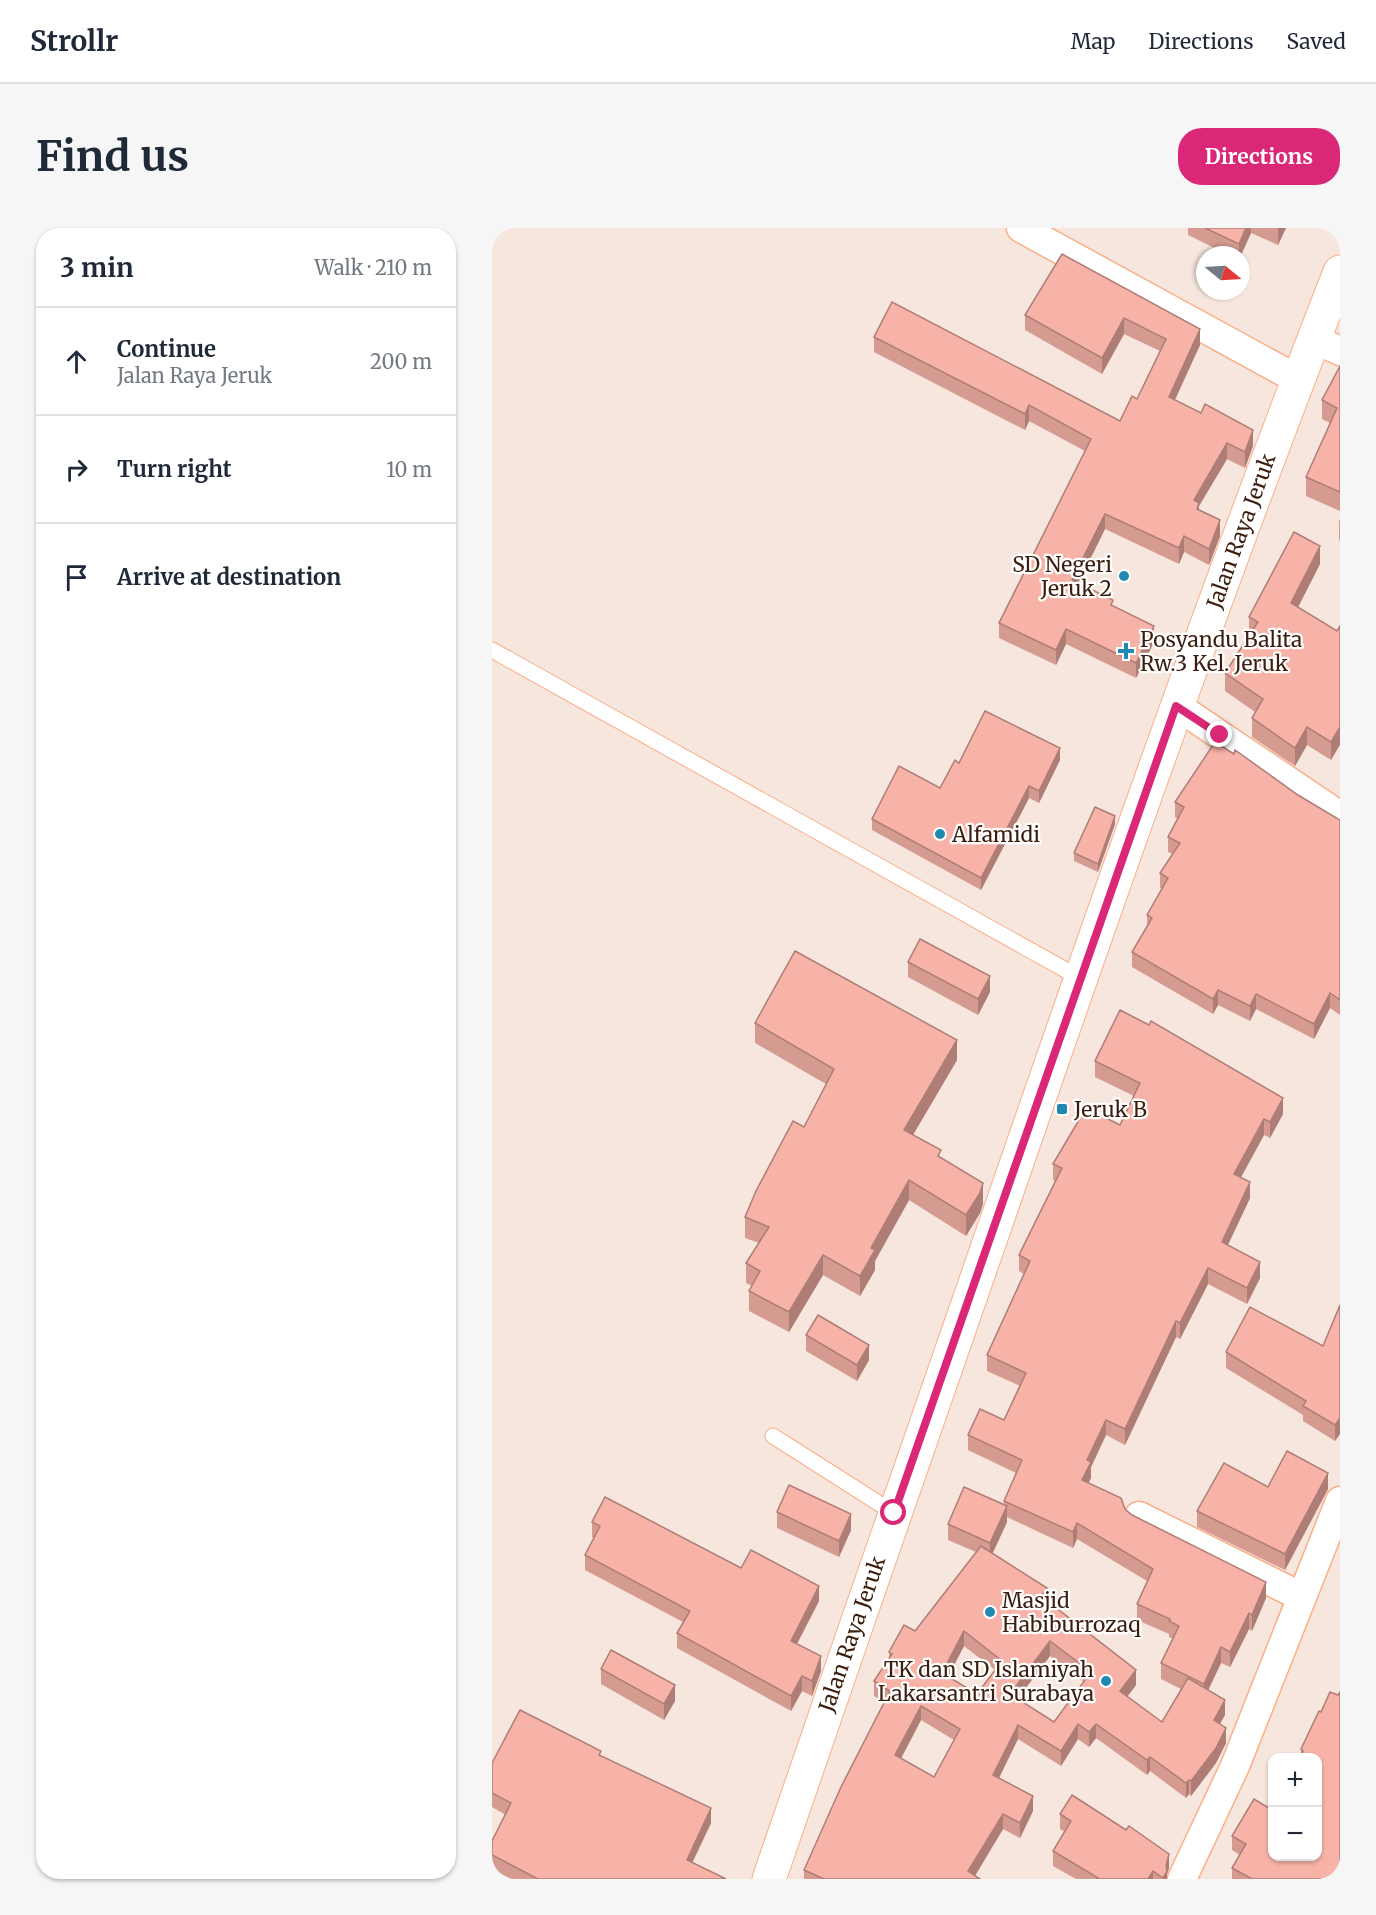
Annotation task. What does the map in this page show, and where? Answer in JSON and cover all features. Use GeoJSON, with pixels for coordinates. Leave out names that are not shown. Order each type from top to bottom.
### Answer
{"type":"FeatureCollection","features":[{"type":"Feature","properties":{"kind":"main road","name":"Jalan Raya Jeruk"},"geometry":{"type":"LineString","coordinates":[[769,1879],[894,1513],[1176,706],[1297,379],[1327,345],[1340,272]]}},
{"type":"Feature","properties":{"kind":"street"},"geometry":{"type":"LineString","coordinates":[[1021,228],[1297,379]]}},
{"type":"Feature","properties":{"kind":"street"},"geometry":{"type":"LineString","coordinates":[[1176,706],[1340,816]]}},
{"type":"Feature","properties":{"kind":"street"},"geometry":{"type":"LineString","coordinates":[[1182,1879],[1235,1766],[1340,1501]]}},
{"type":"Feature","properties":{"kind":"street"},"geometry":{"type":"LineString","coordinates":[[1139,1516],[1302,1597]]}},
{"type":"Feature","properties":{"kind":"lane"},"geometry":{"type":"LineString","coordinates":[[492,650],[1080,978]]}},
{"type":"Feature","properties":{"kind":"lane"},"geometry":{"type":"LineString","coordinates":[[773,1436],[894,1513]]}},
{"type":"Feature","properties":{"kind":"building"},"geometry":{"type":"Polygon","coordinates":[[[1205,228],[1246,228],[1239,244],[1205,228]]]}},
{"type":"Feature","properties":{"kind":"building"},"geometry":{"type":"Polygon","coordinates":[[[1062,254],[1200,329],[1169,397],[1201,413],[1205,404],[1253,430],[1245,452],[1227,443],[1194,500],[1199,503],[1197,509],[1220,520],[1209,549],[1184,536],[1179,548],[1105,514],[1072,580],[1113,600],[1111,605],[1154,626],[1136,663],[1066,629],[1056,650],[999,623],[1091,439],[1029,405],[1025,414],[874,337],[892,302],[1120,421],[1132,396],[1137,399],[1166,339],[1124,318],[1102,358],[1025,315],[1062,254]]]}},
{"type":"Feature","properties":{"kind":"building"},"geometry":{"type":"Polygon","coordinates":[[[1340,366],[1340,492],[1306,477],[1337,408],[1322,400],[1340,366]]]}},
{"type":"Feature","properties":{"kind":"building"},"geometry":{"type":"Polygon","coordinates":[[[1294,532],[1320,546],[1291,603],[1337,631],[1340,626],[1340,727],[1331,742],[1307,727],[1295,748],[1252,718],[1263,699],[1225,673],[1258,622],[1249,617],[1294,532]]]}},
{"type":"Feature","properties":{"kind":"building"},"geometry":{"type":"Polygon","coordinates":[[[985,711],[1060,748],[1039,791],[1029,786],[981,878],[872,819],[899,766],[940,788],[955,760],[959,763],[985,711]]]}},
{"type":"Feature","properties":{"kind":"building"},"geometry":{"type":"Polygon","coordinates":[[[1215,742],[1234,754],[1235,750],[1298,795],[1340,820],[1340,1000],[1330,993],[1314,1024],[1256,994],[1250,1006],[1218,990],[1213,999],[1132,952],[1152,918],[1147,915],[1168,878],[1160,873],[1180,843],[1168,837],[1184,807],[1175,802],[1215,742]]]}},
{"type":"Feature","properties":{"kind":"building"},"geometry":{"type":"Polygon","coordinates":[[[1095,807],[1115,816],[1098,864],[1074,853],[1095,807]]]}},
{"type":"Feature","properties":{"kind":"building"},"geometry":{"type":"Polygon","coordinates":[[[920,939],[990,976],[978,999],[908,962],[920,939]]]}},
{"type":"Feature","properties":{"kind":"building"},"geometry":{"type":"Polygon","coordinates":[[[795,951],[957,1040],[904,1130],[941,1150],[938,1156],[983,1183],[980,1193],[966,1215],[909,1180],[871,1248],[875,1250],[860,1276],[823,1255],[789,1312],[749,1291],[760,1271],[746,1263],[769,1227],[745,1217],[793,1121],[804,1127],[834,1069],[755,1023],[795,951]]]}},
{"type":"Feature","properties":{"kind":"building"},"geometry":{"type":"Polygon","coordinates":[[[1120,1010],[1149,1025],[1151,1021],[1283,1098],[1270,1122],[1264,1119],[1234,1174],[1250,1182],[1222,1242],[1260,1262],[1247,1288],[1208,1268],[1180,1323],[1176,1321],[1125,1429],[1106,1420],[1087,1460],[1091,1462],[1082,1480],[1121,1498],[1125,1509],[1132,1515],[1266,1582],[1252,1615],[1249,1613],[1230,1652],[1221,1647],[1204,1684],[1161,1663],[1179,1626],[1169,1621],[1170,1619],[1137,1604],[1153,1569],[1077,1523],[1073,1532],[1004,1501],[1022,1460],[968,1435],[980,1409],[1004,1420],[1026,1373],[987,1355],[1030,1261],[1019,1255],[1062,1168],[1053,1164],[1086,1108],[1120,1125],[1140,1083],[1095,1061],[1120,1010]]]}},
{"type":"Feature","properties":{"kind":"building"},"geometry":{"type":"Polygon","coordinates":[[[1340,1305],[1340,1418],[1335,1425],[1303,1406],[1306,1401],[1226,1352],[1250,1307],[1323,1346],[1340,1305]]]}},
{"type":"Feature","properties":{"kind":"building"},"geometry":{"type":"Polygon","coordinates":[[[818,1315],[869,1345],[857,1365],[806,1335],[818,1315]]]}},
{"type":"Feature","properties":{"kind":"building"},"geometry":{"type":"Polygon","coordinates":[[[1287,1451],[1328,1473],[1285,1554],[1197,1511],[1224,1463],[1268,1487],[1287,1451]]]}},
{"type":"Feature","properties":{"kind":"building"},"geometry":{"type":"Polygon","coordinates":[[[789,1485],[851,1514],[839,1541],[777,1512],[789,1485]]]}},
{"type":"Feature","properties":{"kind":"building"},"geometry":{"type":"Polygon","coordinates":[[[964,1487],[1007,1506],[990,1543],[948,1524],[964,1487]]]}},
{"type":"Feature","properties":{"kind":"building"},"geometry":{"type":"Polygon","coordinates":[[[605,1497],[741,1568],[751,1550],[819,1586],[791,1641],[821,1656],[812,1681],[802,1676],[791,1696],[677,1633],[690,1611],[585,1555],[600,1526],[592,1522],[605,1497]]]}},
{"type":"Feature","properties":{"kind":"building"},"geometry":{"type":"Polygon","coordinates":[[[981,1546],[1047,1588],[1041,1596],[1136,1670],[1120,1691],[1162,1722],[1188,1678],[1225,1700],[1214,1720],[1226,1728],[1216,1748],[1191,1781],[1186,1783],[1150,1757],[1147,1760],[1096,1724],[1089,1732],[1078,1724],[1061,1751],[1018,1725],[993,1775],[1033,1796],[1020,1823],[1003,1814],[968,1871],[980,1879],[824,1879],[804,1870],[841,1787],[890,1691],[874,1681],[892,1654],[889,1652],[904,1625],[915,1631],[981,1546]],[[964,1631],[942,1673],[977,1694],[1002,1661],[964,1631]],[[1050,1641],[1010,1694],[1054,1722],[1091,1672],[1050,1641]],[[921,1706],[895,1755],[934,1777],[960,1729],[921,1706]]]}},
{"type":"Feature","properties":{"kind":"building"},"geometry":{"type":"Polygon","coordinates":[[[611,1650],[675,1685],[664,1704],[601,1669],[611,1650]]]}},
{"type":"Feature","properties":{"kind":"building"},"geometry":{"type":"Polygon","coordinates":[[[1330,1692],[1338,1695],[1340,1692],[1340,1879],[1252,1879],[1232,1868],[1246,1844],[1232,1836],[1254,1799],[1268,1808],[1268,1861],[1322,1861],[1322,1753],[1302,1753],[1301,1749],[1330,1692]]]}},
{"type":"Feature","properties":{"kind":"building"},"geometry":{"type":"Polygon","coordinates":[[[520,1710],[601,1751],[599,1755],[711,1808],[687,1860],[726,1879],[538,1879],[492,1855],[492,1841],[511,1803],[492,1793],[492,1763],[520,1710]]]}},
{"type":"Feature","properties":{"kind":"building"},"geometry":{"type":"Polygon","coordinates":[[[1072,1795],[1126,1830],[1129,1826],[1169,1854],[1167,1871],[1163,1878],[1153,1871],[1148,1879],[1097,1879],[1053,1851],[1071,1821],[1060,1814],[1072,1795]]]}},
{"type":"Feature","properties":{"kind":"place","name":"SD Negeri Jeruk 2"},"geometry":{"type":"Point","coordinates":[1124,576]}},
{"type":"Feature","properties":{"kind":"place","name":"Posyandu Balita Rw.3 Kel. Jeruk"},"geometry":{"type":"Point","coordinates":[1126,651]}},
{"type":"Feature","properties":{"kind":"place","name":"Alfamidi"},"geometry":{"type":"Point","coordinates":[940,834]}},
{"type":"Feature","properties":{"kind":"place","name":"Jeruk B"},"geometry":{"type":"Point","coordinates":[1062,1109]}},
{"type":"Feature","properties":{"kind":"place","name":"Masjid Habiburrozaq"},"geometry":{"type":"Point","coordinates":[990,1612]}},
{"type":"Feature","properties":{"kind":"place","name":"TK dan SD Islamiyah Lakarsantri Surabaya"},"geometry":{"type":"Point","coordinates":[1106,1681]}},
{"type":"Feature","properties":{"kind":"route"},"geometry":{"type":"LineString","coordinates":[[894,1513],[1176,706],[1220,735]]}}]}
